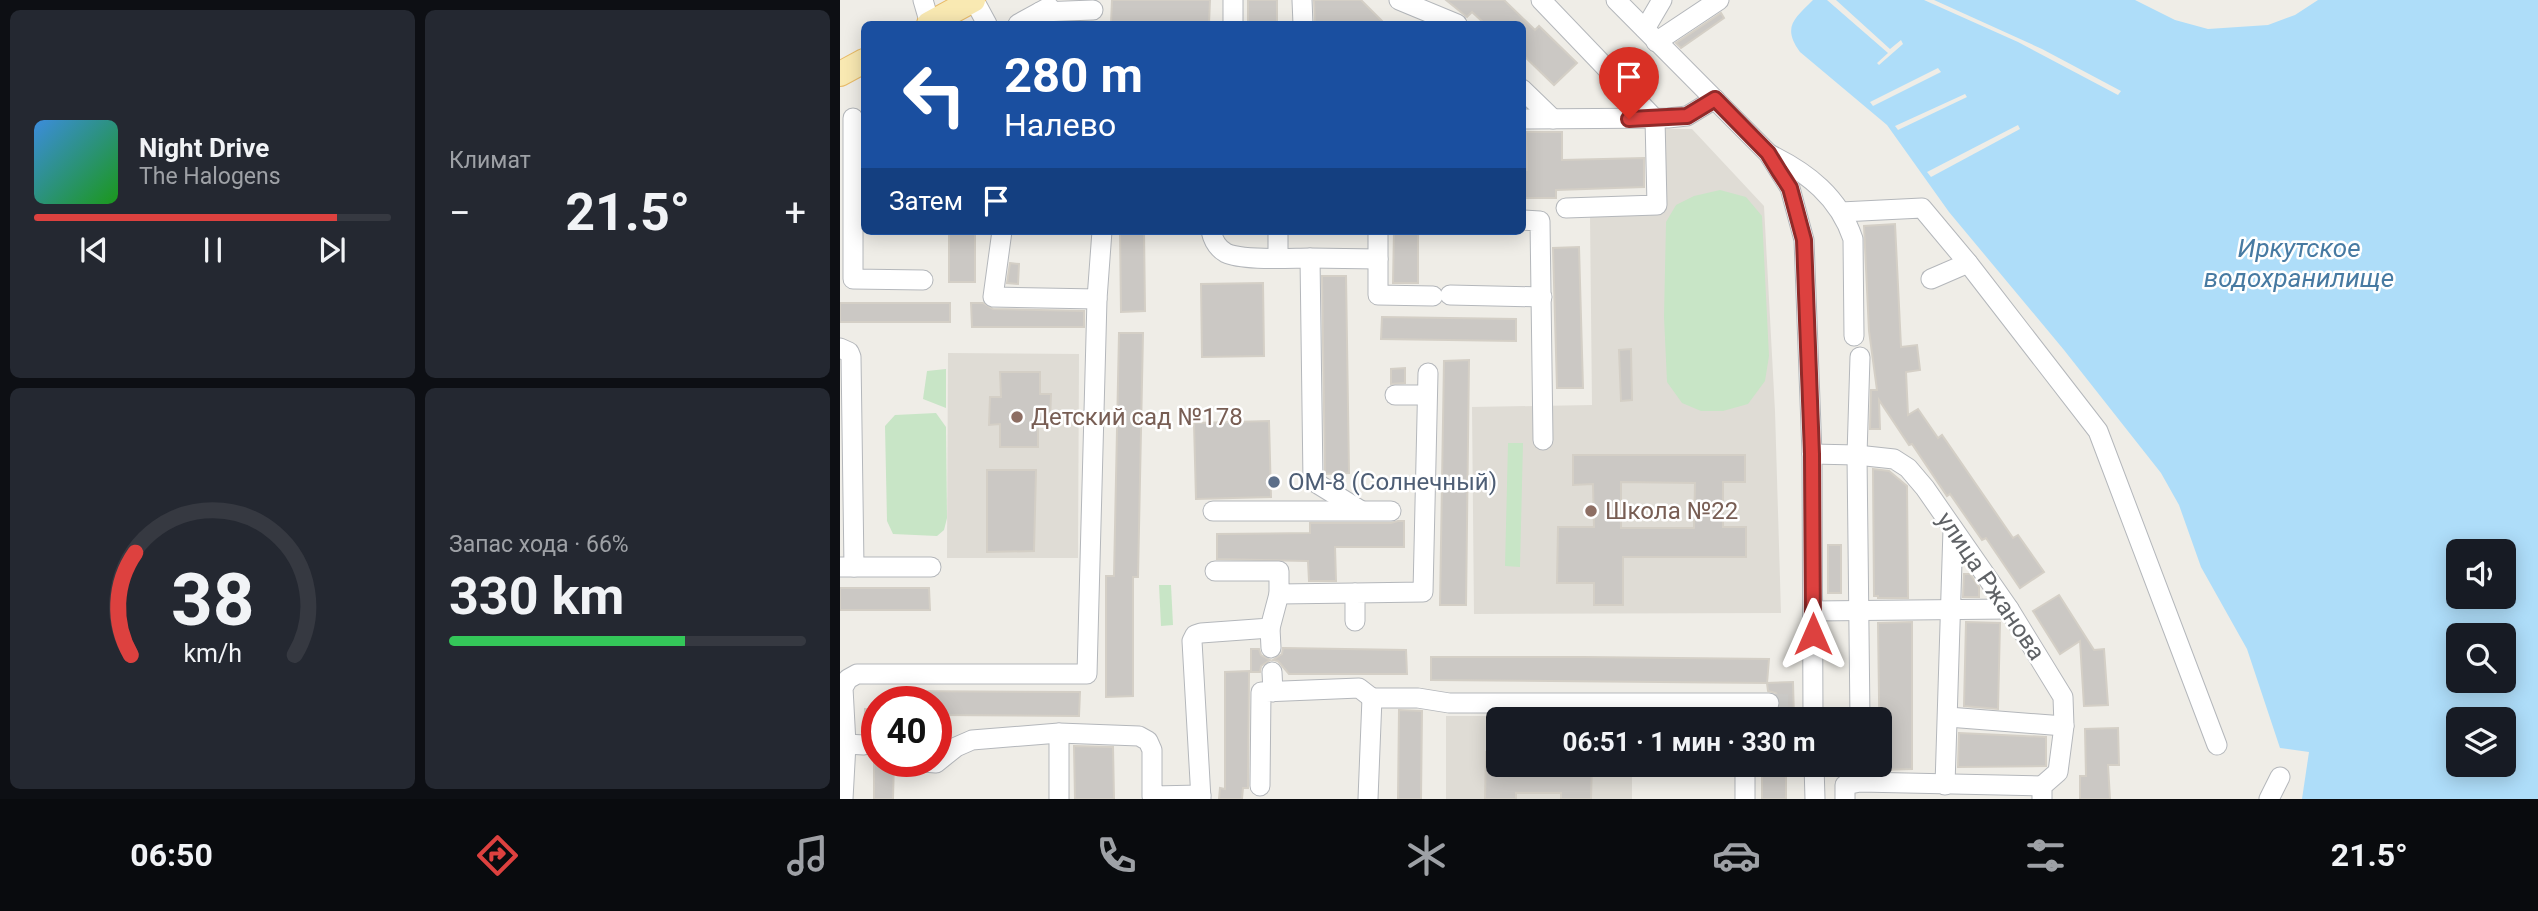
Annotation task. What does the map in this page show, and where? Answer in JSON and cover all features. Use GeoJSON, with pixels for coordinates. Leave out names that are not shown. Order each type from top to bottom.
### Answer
{"type":"FeatureCollection","features":[{"type":"Feature","properties":{"kind":"main road"},"geometry":{"type":"LineString","coordinates":[[935,21],[973,0]]}},
{"type":"Feature","properties":{"kind":"main road"},"geometry":{"type":"LineString","coordinates":[[840,74],[861,63]]}},
{"type":"Feature","properties":{"kind":"street"},"geometry":{"type":"LineString","coordinates":[[923,0],[929,21]]}},
{"type":"Feature","properties":{"kind":"street"},"geometry":{"type":"LineString","coordinates":[[973,0],[986,21]]}},
{"type":"Feature","properties":{"kind":"street"},"geometry":{"type":"LineString","coordinates":[[1024,21],[1062,0]]}},
{"type":"Feature","properties":{"kind":"street"},"geometry":{"type":"LineString","coordinates":[[1233,0],[1233,21]]}},
{"type":"Feature","properties":{"kind":"street"},"geometry":{"type":"LineString","coordinates":[[1302,0],[1303,21]]}},
{"type":"Feature","properties":{"kind":"street"},"geometry":{"type":"LineString","coordinates":[[1399,0],[1450,21]]}},
{"type":"Feature","properties":{"kind":"street"},"geometry":{"type":"LineString","coordinates":[[1541,0],[1655,119],[1657,205],[1566,208]]}},
{"type":"Feature","properties":{"kind":"street"},"geometry":{"type":"LineString","coordinates":[[1616,0],[1768,153],[1790,188],[1804,240],[1812,454],[1813,611],[1806,707]]}},
{"type":"Feature","properties":{"kind":"street"},"geometry":{"type":"LineString","coordinates":[[1651,36],[1662,0]]}},
{"type":"Feature","properties":{"kind":"street"},"geometry":{"type":"LineString","coordinates":[[1651,36],[1719,0]]}},
{"type":"Feature","properties":{"kind":"street"},"geometry":{"type":"LineString","coordinates":[[1040,12],[1093,10]]}},
{"type":"Feature","properties":{"kind":"street"},"geometry":{"type":"LineString","coordinates":[[1526,93],[1553,119]]}},
{"type":"Feature","properties":{"kind":"street"},"geometry":{"type":"LineString","coordinates":[[1526,119],[1655,119],[1687,116],[1715,99]]}},
{"type":"Feature","properties":{"kind":"street"},"geometry":{"type":"LineString","coordinates":[[852,118],[853,279],[923,280]]}},
{"type":"Feature","properties":{"kind":"street"},"geometry":{"type":"LineString","coordinates":[[1768,153],[1802,170],[1841,212],[1853,239],[1854,336]]}},
{"type":"Feature","properties":{"kind":"street"},"geometry":{"type":"LineString","coordinates":[[1841,212],[1922,208],[2098,431],[2217,745]]}},
{"type":"Feature","properties":{"kind":"street"},"geometry":{"type":"LineString","coordinates":[[1526,220],[1541,221],[1543,440]]}},
{"type":"Feature","properties":{"kind":"street"},"geometry":{"type":"LineString","coordinates":[[1001,235],[993,297],[1097,299]]}},
{"type":"Feature","properties":{"kind":"street"},"geometry":{"type":"LineString","coordinates":[[844,799],[855,744],[843,688],[848,680],[857,674],[1087,674],[1097,299],[1102,235]]}},
{"type":"Feature","properties":{"kind":"street"},"geometry":{"type":"LineString","coordinates":[[1212,235],[1213,241],[1223,252],[1235,256],[1378,260]]}},
{"type":"Feature","properties":{"kind":"street"},"geometry":{"type":"LineString","coordinates":[[1278,235],[1278,257]]}},
{"type":"Feature","properties":{"kind":"street"},"geometry":{"type":"LineString","coordinates":[[1378,235],[1378,295],[1542,297]]}},
{"type":"Feature","properties":{"kind":"street"},"geometry":{"type":"LineString","coordinates":[[1310,258],[1313,481],[1360,510]]}},
{"type":"Feature","properties":{"kind":"street"},"geometry":{"type":"LineString","coordinates":[[1931,279],[1968,263]]}},
{"type":"Feature","properties":{"kind":"street"},"geometry":{"type":"LineString","coordinates":[[840,348],[849,352],[851,357],[847,567],[931,567]]}},
{"type":"Feature","properties":{"kind":"street"},"geometry":{"type":"LineString","coordinates":[[1860,357],[1857,455],[1860,707]]}},
{"type":"Feature","properties":{"kind":"street"},"geometry":{"type":"LineString","coordinates":[[1279,594],[1423,592],[1428,373]]}},
{"type":"Feature","properties":{"kind":"street"},"geometry":{"type":"LineString","coordinates":[[1395,395],[1427,395]]}},
{"type":"Feature","properties":{"kind":"street","name":"улица Ржанова"},"geometry":{"type":"LineString","coordinates":[[1812,454],[1894,459],[1908,468],[1925,488],[2009,609],[2063,697],[2064,726],[2058,772],[2042,792]]}},
{"type":"Feature","properties":{"kind":"street"},"geometry":{"type":"LineString","coordinates":[[1213,511],[1391,511]]}},
{"type":"Feature","properties":{"kind":"street"},"geometry":{"type":"LineString","coordinates":[[1945,785],[1953,529]]}},
{"type":"Feature","properties":{"kind":"street"},"geometry":{"type":"LineString","coordinates":[[1215,571],[1279,571],[1279,594],[1270,628],[1271,649]]}},
{"type":"Feature","properties":{"kind":"street"},"geometry":{"type":"LineString","coordinates":[[1354,621],[1355,593]]}},
{"type":"Feature","properties":{"kind":"street"},"geometry":{"type":"LineString","coordinates":[[1813,611],[2009,609]]}},
{"type":"Feature","properties":{"kind":"street"},"geometry":{"type":"LineString","coordinates":[[952,750],[972,740],[1059,733],[1133,735],[1148,741],[1152,750],[1152,798],[1201,797],[1192,641],[1195,635],[1201,633],[1270,628]]}},
{"type":"Feature","properties":{"kind":"street"},"geometry":{"type":"LineString","coordinates":[[1272,671],[1273,692]]}},
{"type":"Feature","properties":{"kind":"street"},"geometry":{"type":"LineString","coordinates":[[1260,786],[1261,692],[1359,688],[1372,698],[1597,707]]}},
{"type":"Feature","properties":{"kind":"street"},"geometry":{"type":"LineString","coordinates":[[1368,799],[1372,698]]}},
{"type":"Feature","properties":{"kind":"street"},"geometry":{"type":"LineString","coordinates":[[1759,707],[1769,704]]}},
{"type":"Feature","properties":{"kind":"street"},"geometry":{"type":"LineString","coordinates":[[1948,717],[2064,726]]}},
{"type":"Feature","properties":{"kind":"street"},"geometry":{"type":"LineString","coordinates":[[1059,733],[1059,799]]}},
{"type":"Feature","properties":{"kind":"street"},"geometry":{"type":"LineString","coordinates":[[1745,777],[1745,799]]}},
{"type":"Feature","properties":{"kind":"street"},"geometry":{"type":"LineString","coordinates":[[1814,777],[1815,799]]}},
{"type":"Feature","properties":{"kind":"street"},"geometry":{"type":"LineString","coordinates":[[1845,799],[1845,785],[1855,777]]}},
{"type":"Feature","properties":{"kind":"street"},"geometry":{"type":"LineString","coordinates":[[1888,777],[1945,785],[2042,792]]}},
{"type":"Feature","properties":{"kind":"street"},"geometry":{"type":"LineString","coordinates":[[2269,799],[2280,778]]}},
{"type":"Feature","properties":{"kind":"shaded area"},"geometry":{"type":"Polygon","coordinates":[[[1659,129],[1692,129],[1764,206],[1775,411],[1781,613],[1474,614],[1472,407],[1592,405],[1590,216],[1660,214],[1659,129]]]}},
{"type":"Feature","properties":{"kind":"shaded area"},"geometry":{"type":"Polygon","coordinates":[[[948,353],[1079,354],[1078,558],[947,558],[948,353]]]}},
{"type":"Feature","properties":{"kind":"shaded area"},"geometry":{"type":"Polygon","coordinates":[[[1446,716],[1486,716],[1486,777],[1632,777],[1632,799],[1446,799],[1446,716]]]}},
{"type":"Feature","properties":{"kind":"green space"},"geometry":{"type":"Polygon","coordinates":[[[1720,190],[1746,197],[1762,216],[1769,356],[1765,381],[1748,404],[1723,411],[1701,411],[1682,403],[1667,382],[1664,317],[1666,222],[1676,205],[1694,196],[1720,190]]]}},
{"type":"Feature","properties":{"kind":"green space"},"geometry":{"type":"Polygon","coordinates":[[[946,369],[946,408],[923,399],[927,371],[946,369]]]}},
{"type":"Feature","properties":{"kind":"green space"},"geometry":{"type":"Polygon","coordinates":[[[936,413],[946,427],[947,518],[944,530],[937,536],[893,534],[887,521],[885,426],[895,415],[936,413]]]}},
{"type":"Feature","properties":{"kind":"green space"},"geometry":{"type":"Polygon","coordinates":[[[1508,443],[1523,443],[1520,567],[1505,566],[1508,443]]]}},
{"type":"Feature","properties":{"kind":"green space"},"geometry":{"type":"Polygon","coordinates":[[[1159,585],[1171,585],[1173,625],[1161,626],[1159,585]]]}},
{"type":"Feature","properties":{"kind":"water","name":"Иркутское водохранилище"},"geometry":{"type":"Polygon","coordinates":[[[1813,0],[2135,0],[2175,20],[2208,29],[2268,25],[2295,15],[2318,0],[2538,0],[2538,799],[2302,799],[2309,752],[2280,748],[2247,649],[2201,567],[2179,505],[2161,473],[2064,350],[1949,212],[1887,125],[1800,52],[1791,30],[1796,18],[1813,0]]]}},
{"type":"Feature","properties":{"kind":"pier"},"geometry":{"type":"Polygon","coordinates":[[[1827,0],[1836,0],[1890,49],[1901,40],[1903,44],[1879,65],[1877,63],[1888,53],[1827,0]]]}},
{"type":"Feature","properties":{"kind":"pier"},"geometry":{"type":"Polygon","coordinates":[[[1924,0],[1934,0],[2042,49],[2121,91],[2118,95],[2018,42],[1924,0]]]}},
{"type":"Feature","properties":{"kind":"pier"},"geometry":{"type":"Polygon","coordinates":[[[1938,68],[1941,72],[1873,106],[1870,102],[1938,68]]]}},
{"type":"Feature","properties":{"kind":"pier"},"geometry":{"type":"Polygon","coordinates":[[[1965,94],[1967,97],[1898,130],[1895,126],[1965,94]]]}},
{"type":"Feature","properties":{"kind":"pier"},"geometry":{"type":"Polygon","coordinates":[[[2018,125],[2020,129],[1931,177],[1927,172],[2018,125]]]}},
{"type":"Feature","properties":{"kind":"building"},"geometry":{"type":"Polygon","coordinates":[[[1112,0],[1210,0],[1209,21],[1111,21],[1112,0]]]}},
{"type":"Feature","properties":{"kind":"building"},"geometry":{"type":"Polygon","coordinates":[[[1248,0],[1277,0],[1277,21],[1248,21],[1248,0]]]}},
{"type":"Feature","properties":{"kind":"building"},"geometry":{"type":"Polygon","coordinates":[[[1314,0],[1361,0],[1382,21],[1315,21],[1314,0]]]}},
{"type":"Feature","properties":{"kind":"building"},"geometry":{"type":"Polygon","coordinates":[[[1446,0],[1504,0],[1526,21],[1482,21],[1472,12],[1467,17],[1446,0]]]}},
{"type":"Feature","properties":{"kind":"building"},"geometry":{"type":"Polygon","coordinates":[[[1721,13],[1724,18],[1681,48],[1676,43],[1721,13]]]}},
{"type":"Feature","properties":{"kind":"building"},"geometry":{"type":"Polygon","coordinates":[[[1526,21],[1535,30],[1539,26],[1577,63],[1554,85],[1526,58],[1526,21]]]}},
{"type":"Feature","properties":{"kind":"building"},"geometry":{"type":"Polygon","coordinates":[[[1526,132],[1562,132],[1562,160],[1644,158],[1644,187],[1556,190],[1556,198],[1526,198],[1526,132]]]}},
{"type":"Feature","properties":{"kind":"building"},"geometry":{"type":"Polygon","coordinates":[[[1895,224],[1901,347],[1917,345],[1920,370],[1906,372],[1908,415],[1918,409],[1938,438],[1942,435],[2013,538],[2018,535],[2044,572],[2020,588],[1986,538],[1982,540],[1950,494],[1947,496],[1879,400],[1880,429],[1870,429],[1871,390],[1877,390],[1869,331],[1864,226],[1895,224]]]}},
{"type":"Feature","properties":{"kind":"building"},"geometry":{"type":"Polygon","coordinates":[[[949,235],[975,235],[975,282],[949,282],[949,235]]]}},
{"type":"Feature","properties":{"kind":"building"},"geometry":{"type":"Polygon","coordinates":[[[1120,235],[1144,235],[1145,311],[1121,312],[1120,235]]]}},
{"type":"Feature","properties":{"kind":"building"},"geometry":{"type":"Polygon","coordinates":[[[1394,235],[1418,235],[1418,283],[1393,283],[1394,235]]]}},
{"type":"Feature","properties":{"kind":"building"},"geometry":{"type":"Polygon","coordinates":[[[1579,247],[1583,388],[1557,388],[1553,248],[1579,247]]]}},
{"type":"Feature","properties":{"kind":"building"},"geometry":{"type":"Polygon","coordinates":[[[1010,263],[1019,264],[1018,284],[1007,283],[1010,263]]]}},
{"type":"Feature","properties":{"kind":"building"},"geometry":{"type":"Polygon","coordinates":[[[1322,276],[1346,276],[1349,473],[1325,474],[1322,276]]]}},
{"type":"Feature","properties":{"kind":"building"},"geometry":{"type":"Polygon","coordinates":[[[1263,283],[1264,356],[1202,357],[1201,284],[1263,283]]]}},
{"type":"Feature","properties":{"kind":"building"},"geometry":{"type":"Polygon","coordinates":[[[840,303],[950,303],[950,322],[840,322],[840,303]]]}},
{"type":"Feature","properties":{"kind":"building"},"geometry":{"type":"Polygon","coordinates":[[[971,303],[983,303],[993,309],[1084,311],[1084,327],[972,327],[971,303]]]}},
{"type":"Feature","properties":{"kind":"building"},"geometry":{"type":"Polygon","coordinates":[[[1382,317],[1516,319],[1516,341],[1381,339],[1382,317]]]}},
{"type":"Feature","properties":{"kind":"building"},"geometry":{"type":"Polygon","coordinates":[[[1119,333],[1143,333],[1138,577],[1133,577],[1133,696],[1106,697],[1106,576],[1114,576],[1119,333]]]}},
{"type":"Feature","properties":{"kind":"building"},"geometry":{"type":"Polygon","coordinates":[[[1631,349],[1632,400],[1621,401],[1619,350],[1631,349]]]}},
{"type":"Feature","properties":{"kind":"building"},"geometry":{"type":"Polygon","coordinates":[[[1469,360],[1466,605],[1440,605],[1444,361],[1469,360]]]}},
{"type":"Feature","properties":{"kind":"building"},"geometry":{"type":"Polygon","coordinates":[[[1405,368],[1405,383],[1391,384],[1391,369],[1405,368]]]}},
{"type":"Feature","properties":{"kind":"building","name":"Детский сад №178"},"geometry":{"type":"Polygon","coordinates":[[[1000,372],[1040,372],[1040,394],[1051,394],[1050,423],[1038,422],[1038,447],[1000,447],[1000,424],[989,425],[990,397],[1001,397],[1000,372]]]}},
{"type":"Feature","properties":{"kind":"building"},"geometry":{"type":"Polygon","coordinates":[[[1269,421],[1271,497],[1196,499],[1194,423],[1269,421]]]}},
{"type":"Feature","properties":{"kind":"building"},"geometry":{"type":"Polygon","coordinates":[[[1573,455],[1745,455],[1745,482],[1723,482],[1723,527],[1746,527],[1746,557],[1623,557],[1623,605],[1594,605],[1594,583],[1557,583],[1558,527],[1594,527],[1593,484],[1573,485],[1573,455]],[[1621,482],[1621,528],[1694,528],[1695,483],[1621,482]]]}},
{"type":"Feature","properties":{"kind":"building"},"geometry":{"type":"Polygon","coordinates":[[[1873,469],[1889,471],[1907,486],[1908,598],[1874,596],[1873,469]]]}},
{"type":"Feature","properties":{"kind":"building"},"geometry":{"type":"Polygon","coordinates":[[[987,470],[1036,470],[1034,551],[987,552],[987,470]]]}},
{"type":"Feature","properties":{"kind":"building"},"geometry":{"type":"Polygon","coordinates":[[[1404,521],[1404,547],[1335,547],[1336,581],[1309,581],[1308,561],[1217,559],[1217,534],[1310,533],[1310,523],[1404,521]]]}},
{"type":"Feature","properties":{"kind":"building"},"geometry":{"type":"Polygon","coordinates":[[[1828,545],[1841,545],[1841,593],[1828,593],[1828,545]]]}},
{"type":"Feature","properties":{"kind":"building"},"geometry":{"type":"Polygon","coordinates":[[[1964,574],[1970,574],[1979,587],[1979,597],[1963,597],[1964,574]]]}},
{"type":"Feature","properties":{"kind":"building"},"geometry":{"type":"Polygon","coordinates":[[[840,588],[929,588],[930,610],[840,610],[840,588]]]}},
{"type":"Feature","properties":{"kind":"building"},"geometry":{"type":"Polygon","coordinates":[[[2059,595],[2094,650],[2104,649],[2108,705],[2084,706],[2080,641],[2060,654],[2033,611],[2059,595]]]}},
{"type":"Feature","properties":{"kind":"building"},"geometry":{"type":"Polygon","coordinates":[[[1912,622],[1912,769],[1892,770],[1892,707],[1879,707],[1878,623],[1912,622]]]}},
{"type":"Feature","properties":{"kind":"building"},"geometry":{"type":"Polygon","coordinates":[[[1966,622],[2000,623],[1998,709],[1964,706],[1966,622]]]}},
{"type":"Feature","properties":{"kind":"building"},"geometry":{"type":"Polygon","coordinates":[[[1283,648],[1406,650],[1407,674],[1289,674],[1278,661],[1273,660],[1282,654],[1283,648]]]}},
{"type":"Feature","properties":{"kind":"building"},"geometry":{"type":"Polygon","coordinates":[[[1251,649],[1259,649],[1261,655],[1270,660],[1261,666],[1260,672],[1251,672],[1251,649]]]}},
{"type":"Feature","properties":{"kind":"building"},"geometry":{"type":"Polygon","coordinates":[[[1431,657],[1769,659],[1767,683],[1431,680],[1431,657]]]}},
{"type":"Feature","properties":{"kind":"building"},"geometry":{"type":"Polygon","coordinates":[[[1249,671],[1248,788],[1243,788],[1242,799],[1219,799],[1220,788],[1225,789],[1225,672],[1249,671]]]}},
{"type":"Feature","properties":{"kind":"building"},"geometry":{"type":"Polygon","coordinates":[[[1793,682],[1794,707],[1780,707],[1781,702],[1776,693],[1768,691],[1767,683],[1793,682]]]}},
{"type":"Feature","properties":{"kind":"building"},"geometry":{"type":"Polygon","coordinates":[[[952,691],[1080,692],[1079,716],[952,715],[952,691]]]}},
{"type":"Feature","properties":{"kind":"building"},"geometry":{"type":"Polygon","coordinates":[[[1399,710],[1422,711],[1421,799],[1398,799],[1399,710]]]}},
{"type":"Feature","properties":{"kind":"building"},"geometry":{"type":"Polygon","coordinates":[[[2118,728],[2119,765],[2108,765],[2110,799],[2080,799],[2080,776],[2086,776],[2085,729],[2118,728]]]}},
{"type":"Feature","properties":{"kind":"building"},"geometry":{"type":"Polygon","coordinates":[[[1959,733],[2046,737],[2046,766],[1958,767],[1959,733]]]}},
{"type":"Feature","properties":{"kind":"building"},"geometry":{"type":"Polygon","coordinates":[[[1074,746],[1113,747],[1114,799],[1075,799],[1074,746]]]}},
{"type":"Feature","properties":{"kind":"building"},"geometry":{"type":"Polygon","coordinates":[[[1486,752],[1486,777],[1592,777],[1591,799],[1561,799],[1561,793],[1516,793],[1516,799],[1485,799],[1486,752]]]}},
{"type":"Feature","properties":{"kind":"building"},"geometry":{"type":"Polygon","coordinates":[[[874,777],[894,777],[893,799],[874,799],[874,777]]]}},
{"type":"Feature","properties":{"kind":"building"},"geometry":{"type":"Polygon","coordinates":[[[1762,777],[1786,777],[1786,799],[1762,799],[1762,777]]]}},
{"type":"Feature","properties":{"kind":"tunnel"},"geometry":{"type":"LineString","coordinates":[[1769,703],[1794,704]]}},
{"type":"Feature","properties":{"kind":"place","name":"Детский сад №178"},"geometry":{"type":"Point","coordinates":[1017,417]}},
{"type":"Feature","properties":{"kind":"place","name":"ОМ-8 (Солнечный)"},"geometry":{"type":"Point","coordinates":[1274,482]}},
{"type":"Feature","properties":{"kind":"place","name":"Школа №22"},"geometry":{"type":"Point","coordinates":[1591,511]}},
{"type":"Feature","properties":{"kind":"route"},"geometry":{"type":"LineString","coordinates":[[1629,119],[1687,116],[1715,99],[1768,153],[1790,188],[1804,240],[1812,454],[1813,634]]}}]}
